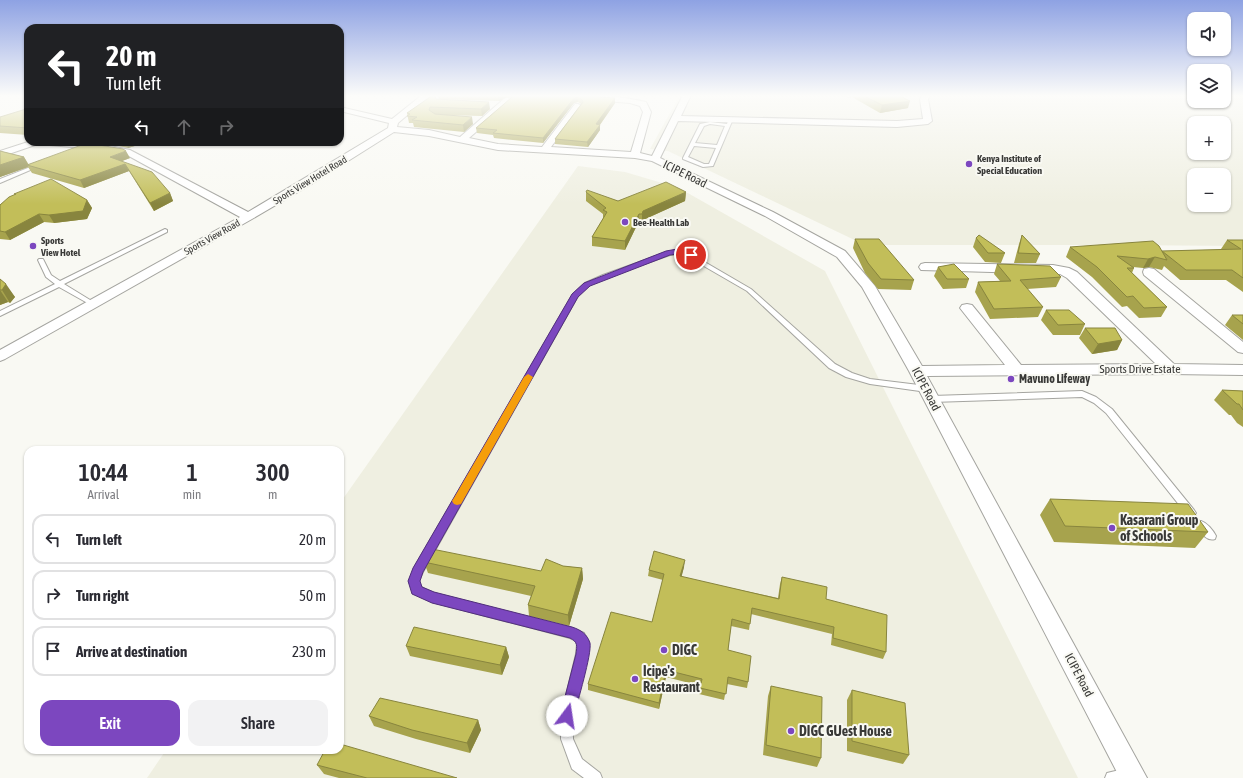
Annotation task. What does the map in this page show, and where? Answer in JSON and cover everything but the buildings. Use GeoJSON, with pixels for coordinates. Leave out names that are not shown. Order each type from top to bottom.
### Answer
{"type":"FeatureCollection","features":[{"type":"Feature","properties":{"kind":"street","name":"Sports View Hotel Road"},"geometry":{"type":"LineString","coordinates":[[248,217],[306,183],[384,131]]}},
{"type":"Feature","properties":{"kind":"street"},"geometry":{"type":"LineString","coordinates":[[422,131],[498,147],[635,155],[655,159]]}},
{"type":"Feature","properties":{"kind":"street"},"geometry":{"type":"LineString","coordinates":[[461,140],[472,131]]}},
{"type":"Feature","properties":{"kind":"street"},"geometry":{"type":"LineString","coordinates":[[544,150],[558,131]]}},
{"type":"Feature","properties":{"kind":"street"},"geometry":{"type":"LineString","coordinates":[[635,155],[642,131]]}},
{"type":"Feature","properties":{"kind":"street","name":"ICIPE Road"},"geometry":{"type":"LineString","coordinates":[[669,131],[655,159],[769,214],[841,254],[868,286],[929,394],[1133,776]]}},
{"type":"Feature","properties":{"kind":"street","name":"Sports View Road"},"geometry":{"type":"LineString","coordinates":[[0,154],[25,146]]}},
{"type":"Feature","properties":{"kind":"street","name":"Sports View Road"},"geometry":{"type":"LineString","coordinates":[[95,146],[130,153],[139,157],[248,217]]}},
{"type":"Feature","properties":{"kind":"street","name":"Sports View Road"},"geometry":{"type":"LineString","coordinates":[[0,356],[248,217]]}},
{"type":"Feature","properties":{"kind":"street"},"geometry":{"type":"LineString","coordinates":[[925,267],[1053,268],[1064,271],[1072,275],[1170,368]]}},
{"type":"Feature","properties":{"kind":"street"},"geometry":{"type":"LineString","coordinates":[[1149,272],[1243,349]]}},
{"type":"Feature","properties":{"kind":"street"},"geometry":{"type":"LineString","coordinates":[[967,308],[1018,370]]}},
{"type":"Feature","properties":{"kind":"street","name":"Sports Drive Estate"},"geometry":{"type":"LineString","coordinates":[[917,372],[1170,368],[1241,372]]}},
{"type":"Feature","properties":{"kind":"lane"},"geometry":{"type":"LineString","coordinates":[[700,131],[685,158],[704,166],[711,165],[725,131]]}},
{"type":"Feature","properties":{"kind":"lane"},"geometry":{"type":"LineString","coordinates":[[692,144],[719,147]]}},
{"type":"Feature","properties":{"kind":"lane"},"geometry":{"type":"LineString","coordinates":[[81,151],[95,146]]}},
{"type":"Feature","properties":{"kind":"lane"},"geometry":{"type":"LineString","coordinates":[[0,181],[47,163]]}},
{"type":"Feature","properties":{"kind":"lane"},"geometry":{"type":"LineString","coordinates":[[0,314],[166,231]]}},
{"type":"Feature","properties":{"kind":"lane"},"geometry":{"type":"LineString","coordinates":[[595,778],[577,764],[567,739],[567,716],[582,654],[583,644],[580,637],[572,633],[432,597],[417,590],[414,581],[418,571],[574,295],[587,284],[605,276],[669,253],[684,252],[749,290],[832,366],[849,375],[929,394],[1082,394],[1091,397],[1100,402],[1109,411],[1211,536]]}},
{"type":"Feature","properties":{"kind":"lane"},"geometry":{"type":"LineString","coordinates":[[41,260],[48,276],[93,304]]}},
{"type":"Feature","properties":{"kind":"lane"},"geometry":{"type":"LineString","coordinates":[[1112,778],[1133,776]]}},
{"type":"Feature","properties":{"kind":"shaded area","name":"Kenya Institute of Special Education"},"geometry":{"type":"Polygon","coordinates":[[[660,131],[1187,131],[1187,160],[1231,160],[1231,131],[1243,131],[1243,246],[865,245],[668,151],[650,149],[660,131]]]}},
{"type":"Feature","properties":{"kind":"shaded area"},"geometry":{"type":"Polygon","coordinates":[[[578,166],[625,172],[679,188],[825,271],[1078,778],[147,778],[163,754],[344,754],[344,497],[578,166]]]}},
{"type":"Feature","properties":{"kind":"slow traffic"},"geometry":{"type":"LineString","coordinates":[[457,501],[528,377]]}},
{"type":"Feature","properties":{"kind":"place","name":"Kenya Institute of Special Education"},"geometry":{"type":"Point","coordinates":[969,164]}},
{"type":"Feature","properties":{"kind":"place","name":"Bee-Health Lab"},"geometry":{"type":"Point","coordinates":[625,222]}},
{"type":"Feature","properties":{"kind":"place","name":"Sports View Hotel"},"geometry":{"type":"Point","coordinates":[33,246]}},
{"type":"Feature","properties":{"kind":"place","name":"Mavuno Lifeway"},"geometry":{"type":"Point","coordinates":[1011,379]}},
{"type":"Feature","properties":{"kind":"place","name":"Kasarani Group of Schools"},"geometry":{"type":"Point","coordinates":[1112,528]}},
{"type":"Feature","properties":{"kind":"place","name":"DIGC"},"geometry":{"type":"Point","coordinates":[664,650]}},
{"type":"Feature","properties":{"kind":"place","name":"Icipe's Restaurant"},"geometry":{"type":"Point","coordinates":[635,679]}},
{"type":"Feature","properties":{"kind":"place","name":"DIGC GUest House"},"geometry":{"type":"Point","coordinates":[791,731]}},
{"type":"Feature","properties":{"kind":"route"},"geometry":{"type":"LineString","coordinates":[[567,716],[582,654],[583,644],[580,637],[572,633],[432,597],[417,590],[414,581],[418,571],[574,295],[587,284],[605,276],[669,253],[684,252],[691,255]]}}]}
